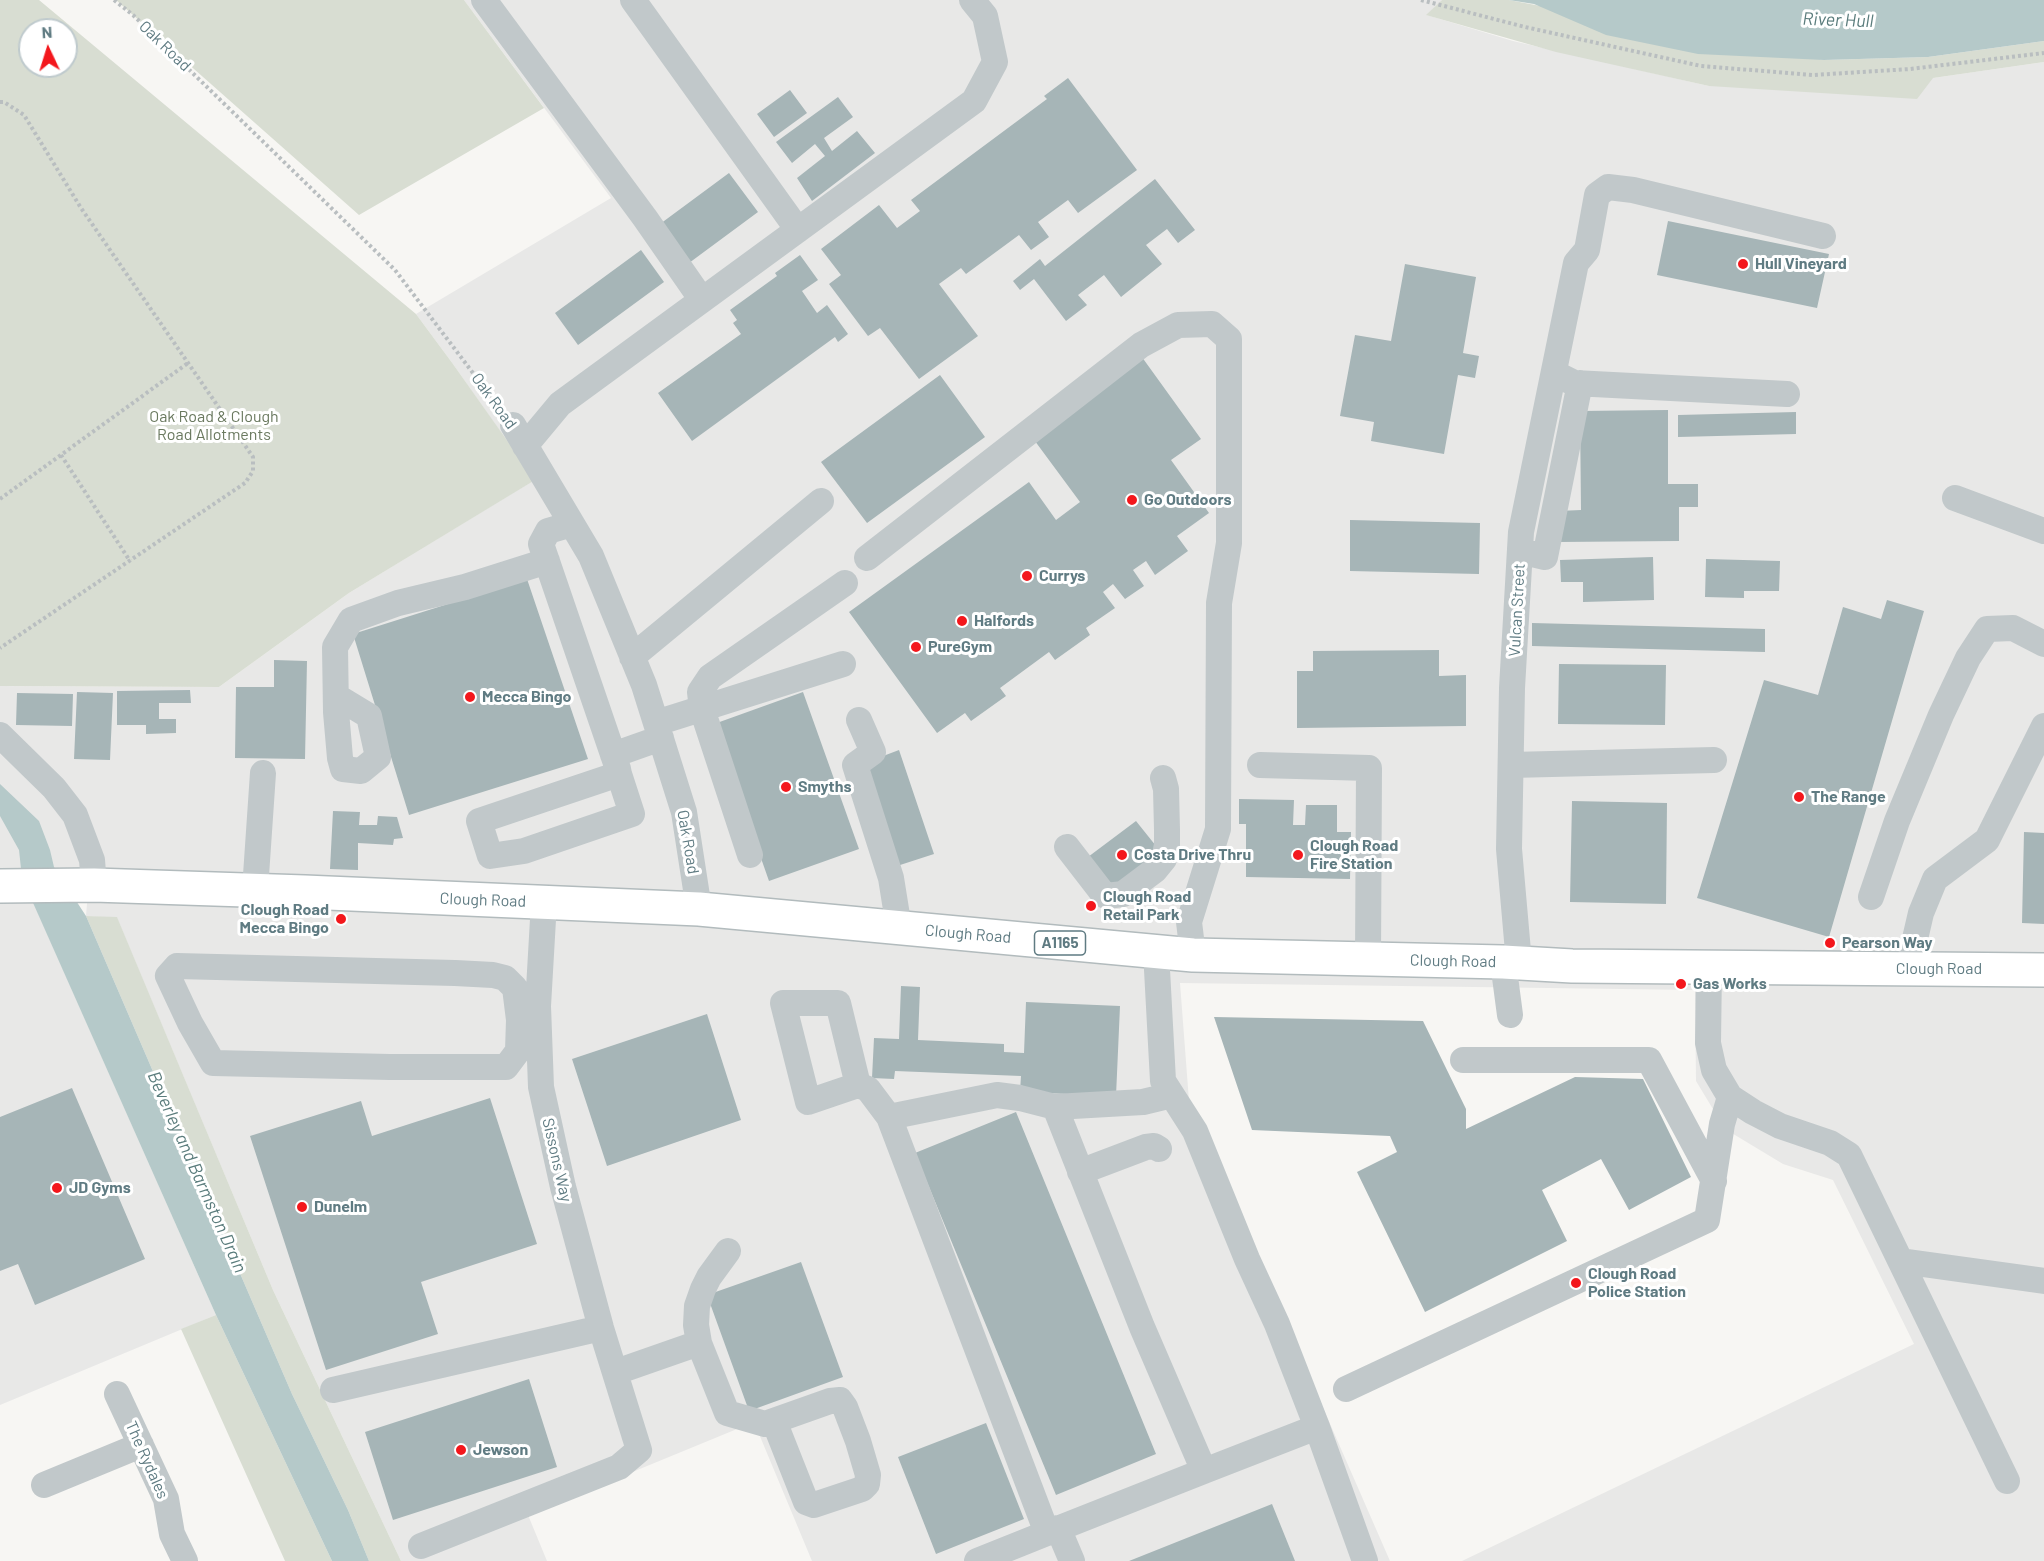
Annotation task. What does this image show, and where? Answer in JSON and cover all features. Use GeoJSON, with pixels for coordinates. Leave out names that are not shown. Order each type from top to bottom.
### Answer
{"type":"FeatureCollection","features":[{"type":"Feature","properties":{"kind":"main road","name":"Clough Road"},"geometry":{"type":"LineString","coordinates":[[7,886],[86,885],[255,890],[699,909],[1194,955],[1511,962],[1572,966],[2044,970]]}},
{"type":"Feature","properties":{"kind":"street"},"geometry":{"type":"LineString","coordinates":[[484,0],[645,218],[702,300]]}},
{"type":"Feature","properties":{"kind":"street"},"geometry":{"type":"LineString","coordinates":[[633,0],[798,230]]}},
{"type":"Feature","properties":{"kind":"street"},"geometry":{"type":"LineString","coordinates":[[519,435],[974,101],[995,62],[985,16],[972,0]]}},
{"type":"Feature","properties":{"kind":"street","name":"Vulcan Street"},"geometry":{"type":"LineString","coordinates":[[1510,1015],[1509,849],[1512,688],[1521,532],[1576,263],[1587,250],[1597,195],[1608,187],[1633,190],[1823,236]]}},
{"type":"Feature","properties":{"kind":"street"},"geometry":{"type":"LineString","coordinates":[[867,558],[1140,345],[1178,325],[1212,324],[1229,339],[1230,543],[1219,603],[1218,829],[1190,922],[1194,955]]}},
{"type":"Feature","properties":{"kind":"street"},"geometry":{"type":"LineString","coordinates":[[1554,373],[1580,383],[1787,394]]}},
{"type":"Feature","properties":{"kind":"street"},"geometry":{"type":"LineString","coordinates":[[1520,551],[1545,557],[1580,383]]}},
{"type":"Feature","properties":{"kind":"street","name":"Oak Road"},"geometry":{"type":"LineString","coordinates":[[519,435],[591,556],[644,685],[684,812],[699,909]]}},
{"type":"Feature","properties":{"kind":"street"},"geometry":{"type":"LineString","coordinates":[[1955,498],[2044,531]]}},
{"type":"Feature","properties":{"kind":"street"},"geometry":{"type":"LineString","coordinates":[[632,657],[821,501]]}},
{"type":"Feature","properties":{"kind":"street"},"geometry":{"type":"LineString","coordinates":[[572,524],[548,531],[541,544],[616,764],[632,814],[524,851],[490,856],[479,821],[616,764],[658,731],[702,709],[843,664]]}},
{"type":"Feature","properties":{"kind":"street"},"geometry":{"type":"LineString","coordinates":[[336,696],[335,647],[351,620],[398,603],[465,587],[547,561]]}},
{"type":"Feature","properties":{"kind":"street"},"geometry":{"type":"LineString","coordinates":[[750,855],[702,709],[700,692],[710,677],[845,583]]}},
{"type":"Feature","properties":{"kind":"street"},"geometry":{"type":"LineString","coordinates":[[1871,897],[1897,822],[1941,715],[1968,658],[1987,629],[2013,628],[2044,644]]}},
{"type":"Feature","properties":{"kind":"street"},"geometry":{"type":"LineString","coordinates":[[859,720],[873,753],[855,765],[891,878],[899,928]]}},
{"type":"Feature","properties":{"kind":"street"},"geometry":{"type":"LineString","coordinates":[[1908,969],[1922,913],[1935,879],[1988,840],[2044,726]]}},
{"type":"Feature","properties":{"kind":"street"},"geometry":{"type":"LineString","coordinates":[[0,735],[54,788],[75,815],[92,860],[86,885]]}},
{"type":"Feature","properties":{"kind":"street"},"geometry":{"type":"LineString","coordinates":[[1511,765],[1714,760]]}},
{"type":"Feature","properties":{"kind":"street"},"geometry":{"type":"LineString","coordinates":[[1260,765],[1369,768],[1368,959]]}},
{"type":"Feature","properties":{"kind":"street"},"geometry":{"type":"LineString","coordinates":[[255,890],[263,773]]}},
{"type":"Feature","properties":{"kind":"street"},"geometry":{"type":"LineString","coordinates":[[1067,847],[1106,896],[1123,894],[1155,870],[1164,859],[1167,838],[1166,789],[1163,778]]}},
{"type":"Feature","properties":{"kind":"street","name":"Sissons Way"},"geometry":{"type":"LineString","coordinates":[[421,1546],[619,1467],[639,1450],[601,1328],[562,1187],[529,1021],[544,902]]}},
{"type":"Feature","properties":{"kind":"street"},"geometry":{"type":"LineString","coordinates":[[1156,951],[1163,1081],[1195,1131],[1247,1258],[1277,1323],[1365,1561]]}},
{"type":"Feature","properties":{"kind":"street"},"geometry":{"type":"LineString","coordinates":[[177,966],[493,975],[505,978],[515,988],[529,1021],[518,1051],[506,1066],[390,1067],[213,1063],[190,1023],[168,976],[177,966]]}},
{"type":"Feature","properties":{"kind":"street"},"geometry":{"type":"LineString","coordinates":[[1709,967],[1708,1043],[1714,1070],[1730,1097],[1753,1112],[1780,1126],[1830,1143],[1849,1155],[2007,1482]]}},
{"type":"Feature","properties":{"kind":"street"},"geometry":{"type":"LineString","coordinates":[[1463,1060],[1648,1059],[1714,1181]]}},
{"type":"Feature","properties":{"kind":"street"},"geometry":{"type":"LineString","coordinates":[[858,1085],[868,1089],[889,1117],[1052,1530],[1072,1561]]}},
{"type":"Feature","properties":{"kind":"street"},"geometry":{"type":"LineString","coordinates":[[889,1117],[997,1095],[1020,1098],[1054,1107],[1143,1102],[1172,1095]]}},
{"type":"Feature","properties":{"kind":"street"},"geometry":{"type":"LineString","coordinates":[[1346,1389],[1707,1220],[1722,1124],[1730,1097]]}},
{"type":"Feature","properties":{"kind":"street"},"geometry":{"type":"LineString","coordinates":[[1054,1107],[1142,1328],[1204,1471]]}},
{"type":"Feature","properties":{"kind":"street"},"geometry":{"type":"LineString","coordinates":[[1080,1172],[1146,1147],[1154,1146],[1159,1149]]}},
{"type":"Feature","properties":{"kind":"street"},"geometry":{"type":"LineString","coordinates":[[728,1251],[709,1277],[697,1306],[696,1325],[699,1343],[727,1413],[765,1424],[774,1421]]}},
{"type":"Feature","properties":{"kind":"street"},"geometry":{"type":"LineString","coordinates":[[1901,1261],[2044,1281]]}},
{"type":"Feature","properties":{"kind":"street"},"geometry":{"type":"LineString","coordinates":[[333,1390],[601,1328]]}},
{"type":"Feature","properties":{"kind":"street"},"geometry":{"type":"LineString","coordinates":[[616,1372],[699,1343]]}},
{"type":"Feature","properties":{"kind":"street","name":"The Rydales"},"geometry":{"type":"LineString","coordinates":[[117,1394],[166,1499],[172,1534],[185,1561]]}},
{"type":"Feature","properties":{"kind":"street"},"geometry":{"type":"LineString","coordinates":[[977,1561],[1317,1426]]}},
{"type":"Feature","properties":{"kind":"street"},"geometry":{"type":"LineString","coordinates":[[44,1485],[141,1445]]}},
{"type":"Feature","properties":{"kind":"path","name":"Oak Road"},"geometry":{"type":"LineString","coordinates":[[114,0],[133,15],[395,270],[519,435]]}},
{"type":"Feature","properties":{"kind":"path"},"geometry":{"type":"LineString","coordinates":[[1420,0],[1525,27],[1701,66],[1813,75],[1910,69],[2044,53]]}},
{"type":"Feature","properties":{"kind":"path"},"geometry":{"type":"LineString","coordinates":[[0,102],[4,102],[24,115],[81,208],[253,457],[253,471],[245,483],[0,648]]}},
{"type":"Feature","properties":{"kind":"path"},"geometry":{"type":"LineString","coordinates":[[0,499],[188,363]]}},
{"type":"Feature","properties":{"kind":"path"},"geometry":{"type":"LineString","coordinates":[[61,455],[130,561]]}},
{"type":"Feature","properties":{"kind":"shaded area"},"geometry":{"type":"Polygon","coordinates":[[[464,0],[1442,0],[1427,15],[1513,41],[1709,86],[1933,78],[2044,62],[2044,1561],[1462,1561],[1914,1344],[1833,1180],[1783,1164],[1730,1132],[1722,1124],[1696,1081],[1695,990],[1180,983],[1189,1101],[1390,1561],[812,1561],[754,1422],[528,1515],[547,1561],[401,1561],[273,1290],[117,918],[86,916],[89,879],[23,879],[216,1315],[0,1405],[0,686],[219,687],[349,593],[534,480],[416,314],[611,198],[464,0]]]}},
{"type":"Feature","properties":{"kind":"green space","name":"Oak Road & Clough Road Allotments"},"geometry":{"type":"Polygon","coordinates":[[[0,0],[39,0],[61,18],[18,18],[18,78],[78,78],[78,32],[416,314],[535,480],[349,593],[219,687],[0,686],[0,0]]]}},
{"type":"Feature","properties":{"kind":"green space"},"geometry":{"type":"Polygon","coordinates":[[[116,0],[464,0],[544,108],[359,215],[116,0]]]}},
{"type":"Feature","properties":{"kind":"green space"},"geometry":{"type":"Polygon","coordinates":[[[1442,0],[1509,0],[1824,60],[1928,57],[2044,41],[2044,62],[1933,78],[1917,99],[1709,86],[1556,52],[1426,15],[1442,0]]]}},
{"type":"Feature","properties":{"kind":"green space"},"geometry":{"type":"Polygon","coordinates":[[[86,916],[117,917],[273,1290],[401,1561],[369,1561],[348,1510],[292,1394],[86,916]]]}},
{"type":"Feature","properties":{"kind":"green space"},"geometry":{"type":"Polygon","coordinates":[[[216,1315],[332,1561],[285,1561],[181,1329],[216,1315]]]}},
{"type":"Feature","properties":{"kind":"water","name":"River Hull"},"geometry":{"type":"Polygon","coordinates":[[[1509,0],[2044,0],[2044,41],[1928,57],[1824,60],[1698,54],[1606,35],[1534,4],[1509,0]]]}},
{"type":"Feature","properties":{"kind":"water"},"geometry":{"type":"Polygon","coordinates":[[[0,784],[39,821],[54,867],[86,916],[292,1394],[348,1510],[369,1561],[332,1561],[216,1315],[22,878],[19,850],[0,816],[0,784]]]}},
{"type":"Feature","properties":{"kind":"building"},"geometry":{"type":"Polygon","coordinates":[[[1068,78],[1137,170],[1078,213],[1068,200],[1038,222],[1049,237],[1031,250],[1019,235],[966,274],[961,268],[939,284],[978,336],[919,379],[880,328],[868,336],[829,284],[841,275],[821,249],[879,205],[897,228],[920,211],[911,200],[1047,99],[1044,96],[1068,78]]]}},
{"type":"Feature","properties":{"kind":"building"},"geometry":{"type":"Polygon","coordinates":[[[790,90],[807,113],[774,137],[757,114],[790,90]]]}},
{"type":"Feature","properties":{"kind":"building"},"geometry":{"type":"Polygon","coordinates":[[[838,97],[853,117],[824,138],[832,151],[857,131],[875,153],[812,201],[797,178],[825,156],[815,144],[792,163],[776,142],[838,97]]]}},
{"type":"Feature","properties":{"kind":"building"},"geometry":{"type":"Polygon","coordinates":[[[729,173],[758,212],[689,263],[660,224],[729,173]]]}},
{"type":"Feature","properties":{"kind":"building"},"geometry":{"type":"Polygon","coordinates":[[[1155,179],[1195,230],[1178,243],[1167,229],[1146,245],[1162,264],[1121,297],[1104,275],[1078,295],[1087,305],[1066,321],[1034,279],[1020,290],[1013,281],[1040,259],[1045,266],[1155,179]]]}},
{"type":"Feature","properties":{"kind":"building","name":"Hull Vineyard"},"geometry":{"type":"Polygon","coordinates":[[[1668,221],[1829,254],[1817,308],[1657,275],[1668,221]]]}},
{"type":"Feature","properties":{"kind":"building"},"geometry":{"type":"Polygon","coordinates":[[[641,250],[664,282],[578,345],[555,313],[641,250]]]}},
{"type":"Feature","properties":{"kind":"building"},"geometry":{"type":"Polygon","coordinates":[[[800,255],[818,280],[802,291],[817,313],[827,305],[848,334],[838,342],[835,337],[692,441],[658,393],[741,334],[733,323],[737,320],[730,310],[777,276],[775,273],[800,255]]]}},
{"type":"Feature","properties":{"kind":"building"},"geometry":{"type":"Polygon","coordinates":[[[1405,264],[1476,277],[1463,353],[1479,356],[1475,378],[1458,375],[1444,454],[1371,441],[1374,422],[1340,416],[1355,335],[1391,341],[1405,264]]]}},
{"type":"Feature","properties":{"kind":"building"},"geometry":{"type":"Polygon","coordinates":[[[1139,353],[1201,439],[1171,460],[1209,513],[1177,536],[1188,551],[1155,575],[1146,561],[1133,570],[1144,586],[1125,599],[1113,584],[1103,592],[1115,608],[1086,628],[1090,635],[1055,660],[1049,652],[1000,688],[1006,696],[971,721],[965,713],[937,733],[849,612],[1029,482],[1056,520],[1080,502],[1029,433],[1139,353]]]}},
{"type":"Feature","properties":{"kind":"building"},"geometry":{"type":"Polygon","coordinates":[[[940,375],[985,437],[867,523],[821,462],[940,375]]]}},
{"type":"Feature","properties":{"kind":"building"},"geometry":{"type":"Polygon","coordinates":[[[1668,410],[1668,484],[1698,484],[1698,507],[1679,507],[1679,541],[1558,542],[1558,511],[1581,510],[1580,411],[1668,410]]]}},
{"type":"Feature","properties":{"kind":"building"},"geometry":{"type":"Polygon","coordinates":[[[1796,412],[1796,434],[1678,437],[1678,415],[1796,412]]]}},
{"type":"Feature","properties":{"kind":"building"},"geometry":{"type":"Polygon","coordinates":[[[1350,520],[1480,523],[1479,574],[1350,571],[1350,520]]]}},
{"type":"Feature","properties":{"kind":"building"},"geometry":{"type":"Polygon","coordinates":[[[1653,557],[1654,600],[1583,602],[1583,582],[1561,582],[1560,560],[1653,557]]]}},
{"type":"Feature","properties":{"kind":"building"},"geometry":{"type":"Polygon","coordinates":[[[1706,559],[1780,561],[1779,591],[1744,591],[1744,598],[1705,597],[1706,559]]]}},
{"type":"Feature","properties":{"kind":"building","name":"Mecca Bingo"},"geometry":{"type":"Polygon","coordinates":[[[527,579],[588,759],[409,815],[353,634],[527,579]]]}},
{"type":"Feature","properties":{"kind":"building","name":"The Range"},"geometry":{"type":"Polygon","coordinates":[[[1887,600],[1924,611],[1829,937],[1697,898],[1764,680],[1818,695],[1843,607],[1881,619],[1887,600]]]}},
{"type":"Feature","properties":{"kind":"building"},"geometry":{"type":"Polygon","coordinates":[[[1532,623],[1765,629],[1765,652],[1532,646],[1532,623]]]}},
{"type":"Feature","properties":{"kind":"building"},"geometry":{"type":"Polygon","coordinates":[[[1439,650],[1439,676],[1466,675],[1466,726],[1297,728],[1297,671],[1313,671],[1313,651],[1439,650]]]}},
{"type":"Feature","properties":{"kind":"building"},"geometry":{"type":"Polygon","coordinates":[[[274,660],[307,661],[305,759],[235,758],[236,687],[274,687],[274,660]]]}},
{"type":"Feature","properties":{"kind":"building"},"geometry":{"type":"Polygon","coordinates":[[[1559,664],[1666,665],[1665,725],[1558,724],[1559,664]]]}},
{"type":"Feature","properties":{"kind":"building"},"geometry":{"type":"Polygon","coordinates":[[[190,690],[191,703],[159,703],[159,719],[176,719],[176,733],[146,734],[146,725],[117,725],[117,691],[190,690]]]}},
{"type":"Feature","properties":{"kind":"building"},"geometry":{"type":"Polygon","coordinates":[[[77,692],[113,693],[110,760],[74,759],[77,692]]]}},
{"type":"Feature","properties":{"kind":"building","name":"Smyths"},"geometry":{"type":"Polygon","coordinates":[[[803,692],[859,849],[769,881],[714,724],[803,692]]]}},
{"type":"Feature","properties":{"kind":"building"},"geometry":{"type":"Polygon","coordinates":[[[17,693],[73,694],[72,726],[16,725],[17,693]]]}},
{"type":"Feature","properties":{"kind":"building"},"geometry":{"type":"Polygon","coordinates":[[[899,750],[934,854],[897,866],[862,764],[899,750]]]}},
{"type":"Feature","properties":{"kind":"building","name":"Clough Road Fire Station"},"geometry":{"type":"Polygon","coordinates":[[[1239,799],[1294,800],[1293,825],[1305,825],[1306,805],[1337,805],[1337,832],[1351,832],[1350,879],[1246,877],[1246,824],[1239,824],[1239,799]]]}},
{"type":"Feature","properties":{"kind":"building"},"geometry":{"type":"Polygon","coordinates":[[[1572,801],[1667,803],[1666,904],[1570,902],[1572,801]]]}},
{"type":"Feature","properties":{"kind":"building"},"geometry":{"type":"Polygon","coordinates":[[[333,811],[360,812],[359,825],[377,825],[378,816],[397,817],[403,838],[394,839],[393,845],[358,843],[358,870],[330,869],[333,811]]]}},
{"type":"Feature","properties":{"kind":"building","name":"Costa Drive Thru"},"geometry":{"type":"Polygon","coordinates":[[[1136,821],[1160,851],[1109,890],[1084,860],[1136,821]]]}},
{"type":"Feature","properties":{"kind":"building"},"geometry":{"type":"Polygon","coordinates":[[[2024,832],[2044,833],[2044,924],[2022,923],[2024,832]]]}},
{"type":"Feature","properties":{"kind":"building"},"geometry":{"type":"Polygon","coordinates":[[[901,986],[920,987],[918,1040],[1004,1044],[1004,1052],[1024,1053],[1026,1002],[1120,1006],[1116,1096],[1020,1092],[1021,1076],[895,1071],[894,1079],[872,1078],[874,1038],[899,1039],[901,986]]]}},
{"type":"Feature","properties":{"kind":"building"},"geometry":{"type":"Polygon","coordinates":[[[707,1014],[741,1120],[607,1166],[572,1059],[707,1014]]]}},
{"type":"Feature","properties":{"kind":"building"},"geometry":{"type":"Polygon","coordinates":[[[1214,1017],[1423,1021],[1466,1109],[1466,1129],[1575,1077],[1643,1079],[1691,1177],[1629,1210],[1601,1159],[1542,1190],[1567,1241],[1425,1312],[1357,1172],[1397,1152],[1390,1136],[1252,1130],[1214,1017]]]}},
{"type":"Feature","properties":{"kind":"building","name":"JD Gyms"},"geometry":{"type":"Polygon","coordinates":[[[72,1088],[145,1259],[35,1305],[18,1264],[0,1271],[0,1117],[72,1088]]]}},
{"type":"Feature","properties":{"kind":"building"},"geometry":{"type":"Polygon","coordinates":[[[490,1098],[537,1244],[421,1282],[438,1334],[326,1370],[250,1136],[361,1101],[372,1136],[490,1098]]]}},
{"type":"Feature","properties":{"kind":"building"},"geometry":{"type":"Polygon","coordinates":[[[1016,1112],[1156,1454],[1056,1495],[915,1153],[1016,1112]]]}},
{"type":"Feature","properties":{"kind":"building"},"geometry":{"type":"Polygon","coordinates":[[[801,1262],[843,1377],[749,1411],[707,1295],[801,1262]]]}},
{"type":"Feature","properties":{"kind":"building","name":"Jewson"},"geometry":{"type":"Polygon","coordinates":[[[529,1379],[557,1467],[393,1520],[365,1432],[529,1379]]]}},
{"type":"Feature","properties":{"kind":"building"},"geometry":{"type":"Polygon","coordinates":[[[986,1423],[1024,1519],[936,1554],[898,1457],[986,1423]]]}},
{"type":"Feature","properties":{"kind":"building"},"geometry":{"type":"Polygon","coordinates":[[[1272,1504],[1295,1561],[1129,1561],[1272,1504]]]}},
{"type":"Feature","properties":{"kind":"place","name":"Hull Vineyard"},"geometry":{"type":"Point","coordinates":[1743,264]}},
{"type":"Feature","properties":{"kind":"place","name":"Go Outdoors"},"geometry":{"type":"Point","coordinates":[1132,500]}},
{"type":"Feature","properties":{"kind":"place","name":"Currys"},"geometry":{"type":"Point","coordinates":[1027,576]}},
{"type":"Feature","properties":{"kind":"place","name":"Halfords"},"geometry":{"type":"Point","coordinates":[962,621]}},
{"type":"Feature","properties":{"kind":"place","name":"PureGym"},"geometry":{"type":"Point","coordinates":[916,647]}},
{"type":"Feature","properties":{"kind":"place","name":"Mecca Bingo"},"geometry":{"type":"Point","coordinates":[470,697]}},
{"type":"Feature","properties":{"kind":"place","name":"Smyths"},"geometry":{"type":"Point","coordinates":[786,787]}},
{"type":"Feature","properties":{"kind":"place","name":"The Range"},"geometry":{"type":"Point","coordinates":[1799,797]}},
{"type":"Feature","properties":{"kind":"place","name":"Costa Drive Thru"},"geometry":{"type":"Point","coordinates":[1122,855]}},
{"type":"Feature","properties":{"kind":"place","name":"Clough Road Fire Station"},"geometry":{"type":"Point","coordinates":[1298,855]}},
{"type":"Feature","properties":{"kind":"place","name":"Clough Road Retail Park"},"geometry":{"type":"Point","coordinates":[1091,906]}},
{"type":"Feature","properties":{"kind":"place","name":"Clough Road Mecca Bingo"},"geometry":{"type":"Point","coordinates":[341,919]}},
{"type":"Feature","properties":{"kind":"place","name":"Pearson Way"},"geometry":{"type":"Point","coordinates":[1830,943]}},
{"type":"Feature","properties":{"kind":"place","name":"Gas Works"},"geometry":{"type":"Point","coordinates":[1681,984]}},
{"type":"Feature","properties":{"kind":"place","name":"JD Gyms"},"geometry":{"type":"Point","coordinates":[57,1188]}},
{"type":"Feature","properties":{"kind":"place","name":"Dunelm"},"geometry":{"type":"Point","coordinates":[302,1207]}},
{"type":"Feature","properties":{"kind":"place","name":"Clough Road Police Station"},"geometry":{"type":"Point","coordinates":[1576,1283]}},
{"type":"Feature","properties":{"kind":"place","name":"Jewson"},"geometry":{"type":"Point","coordinates":[461,1450]}},
{"type":"Feature","properties":{"kind":"water label","name":"Beverley and Barmston Drain"},"geometry":{"type":"Point","coordinates":[197,1172]}}]}
